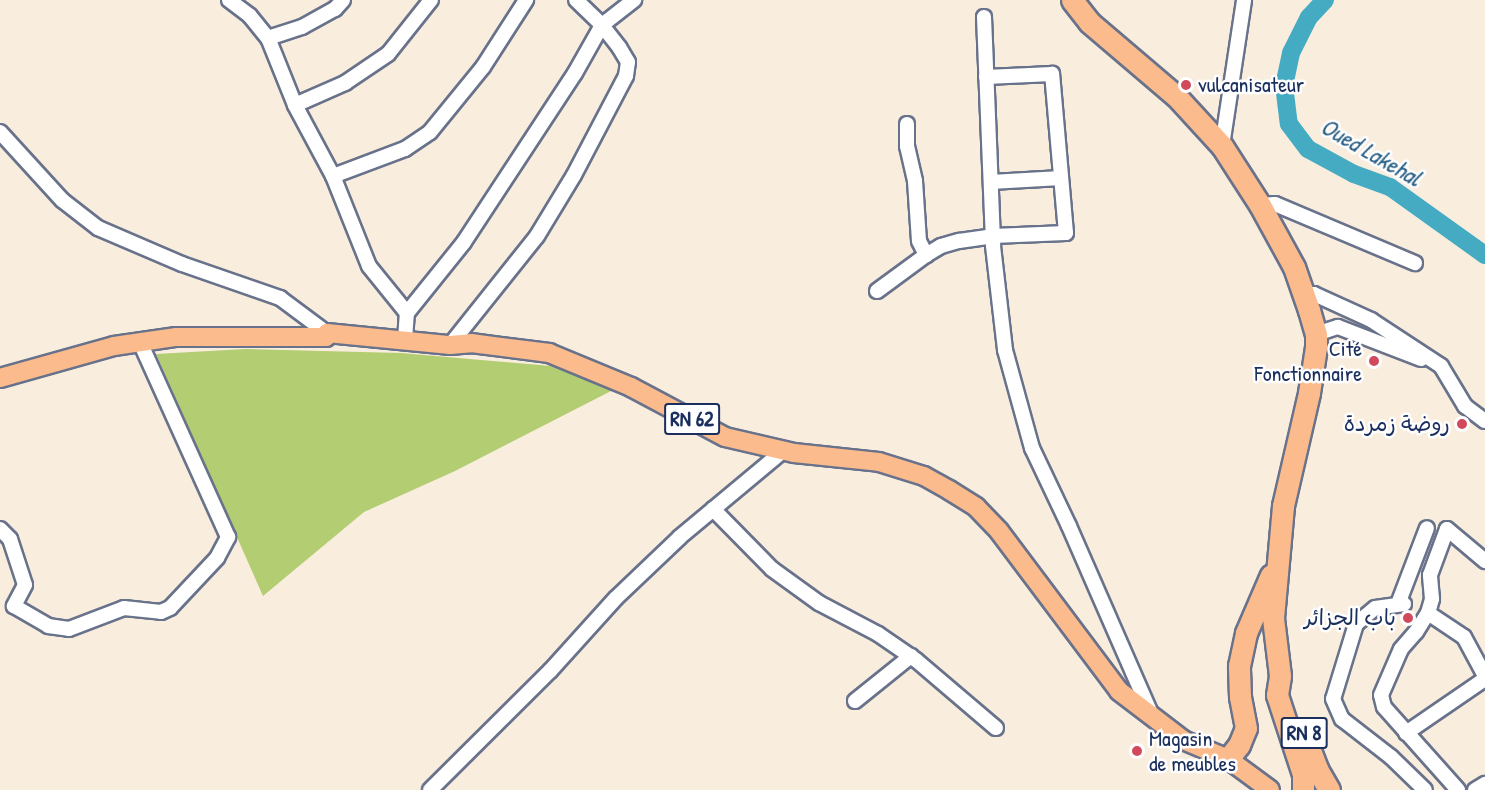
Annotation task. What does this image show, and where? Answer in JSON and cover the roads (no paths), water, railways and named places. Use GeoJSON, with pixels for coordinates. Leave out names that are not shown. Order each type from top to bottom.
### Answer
{"type":"FeatureCollection","features":[{"type":"Feature","properties":{"kind":"highway","name":"RN 8"},"geometry":{"type":"LineString","coordinates":[[1072,0],[1089,22],[1199,118],[1222,146],[1260,205],[1294,267],[1307,302],[1316,334],[1309,393],[1283,506],[1275,567],[1273,618],[1280,676],[1277,695],[1303,774],[1303,790]]}},
{"type":"Feature","properties":{"kind":"highway"},"geometry":{"type":"LineString","coordinates":[[1228,759],[1239,745],[1246,728],[1240,697],[1239,666],[1246,633],[1275,567]]}},
{"type":"Feature","properties":{"kind":"highway","name":"RN 8"},"geometry":{"type":"LineString","coordinates":[[1280,676],[1289,690],[1317,770],[1329,790]]}},
{"type":"Feature","properties":{"kind":"main road","name":"RN 62"},"geometry":{"type":"LineString","coordinates":[[0,378],[103,349],[176,337],[326,337],[327,333],[450,345],[471,343],[549,353],[631,387],[724,437],[783,450],[879,462],[924,477],[976,507],[999,531],[1119,691],[1183,740],[1228,759],[1270,790]]}},
{"type":"Feature","properties":{"kind":"street"},"geometry":{"type":"LineString","coordinates":[[230,0],[250,16],[268,38],[295,105],[333,176],[369,266],[407,313]]}},
{"type":"Feature","properties":{"kind":"street"},"geometry":{"type":"LineString","coordinates":[[268,38],[302,27],[335,9],[344,0]]}},
{"type":"Feature","properties":{"kind":"street"},"geometry":{"type":"LineString","coordinates":[[295,105],[345,83],[388,54],[430,0]]}},
{"type":"Feature","properties":{"kind":"street"},"geometry":{"type":"LineString","coordinates":[[333,176],[405,149],[430,132],[483,67],[526,0]]}},
{"type":"Feature","properties":{"kind":"street"},"geometry":{"type":"LineString","coordinates":[[450,345],[537,236],[574,175],[626,75],[628,62],[602,25],[576,0]]}},
{"type":"Feature","properties":{"kind":"street"},"geometry":{"type":"LineString","coordinates":[[405,340],[407,313],[464,242],[575,73],[602,25],[634,0]]}},
{"type":"Feature","properties":{"kind":"street"},"geometry":{"type":"LineString","coordinates":[[1222,146],[1244,0]]}},
{"type":"Feature","properties":{"kind":"street"},"geometry":{"type":"LineString","coordinates":[[984,17],[993,236],[1005,350],[1032,448],[1070,526],[1154,720]]}},
{"type":"Feature","properties":{"kind":"street"},"geometry":{"type":"LineString","coordinates":[[876,291],[941,246],[993,236],[1066,233],[1052,74],[986,77]]}},
{"type":"Feature","properties":{"kind":"street"},"geometry":{"type":"LineString","coordinates":[[907,124],[907,146],[917,199],[919,241],[926,255]]}},
{"type":"Feature","properties":{"kind":"street"},"geometry":{"type":"LineString","coordinates":[[0,132],[63,200],[98,228],[182,264],[280,297],[327,333]]}},
{"type":"Feature","properties":{"kind":"street"},"geometry":{"type":"LineString","coordinates":[[991,182],[1061,178]]}},
{"type":"Feature","properties":{"kind":"street"},"geometry":{"type":"LineString","coordinates":[[1260,205],[1275,204],[1415,263]]}},
{"type":"Feature","properties":{"kind":"street"},"geometry":{"type":"LineString","coordinates":[[1307,302],[1323,307],[1348,310],[1371,320],[1441,366],[1465,406],[1485,421]]}},
{"type":"Feature","properties":{"kind":"street"},"geometry":{"type":"LineString","coordinates":[[1316,334],[1338,327],[1441,366]]}},
{"type":"Feature","properties":{"kind":"street"},"geometry":{"type":"LineString","coordinates":[[0,529],[10,538],[25,585],[14,606],[48,626],[69,629],[124,608],[161,612],[170,608],[217,558],[228,537],[140,342]]}},
{"type":"Feature","properties":{"kind":"street"},"geometry":{"type":"LineString","coordinates":[[430,790],[550,671],[616,598],[680,537],[783,450]]}},
{"type":"Feature","properties":{"kind":"street"},"geometry":{"type":"LineString","coordinates":[[713,509],[772,569],[819,603],[878,634],[911,656],[996,728]]}},
{"type":"Feature","properties":{"kind":"street"},"geometry":{"type":"LineString","coordinates":[[1425,790],[1391,758],[1342,719],[1333,699],[1356,624],[1375,608],[1401,604],[1427,528]]}},
{"type":"Feature","properties":{"kind":"street"},"geometry":{"type":"LineString","coordinates":[[1458,790],[1406,733],[1381,701],[1382,692],[1401,649],[1416,632],[1428,613],[1432,599],[1430,575],[1447,530],[1485,561]]}},
{"type":"Feature","properties":{"kind":"street"},"geometry":{"type":"LineString","coordinates":[[1406,733],[1485,678],[1464,637],[1428,613]]}},
{"type":"Feature","properties":{"kind":"street"},"geometry":{"type":"LineString","coordinates":[[855,701],[911,656]]}},
{"type":"Feature","properties":{"kind":"street"},"geometry":{"type":"LineString","coordinates":[[1475,790],[1485,783]]}},
{"type":"Feature","properties":{"kind":"waterway","name":"Oued Lakehal"},"geometry":{"type":"LineString","coordinates":[[1325,0],[1309,17],[1291,53],[1284,85],[1289,124],[1308,149],[1354,174],[1390,187],[1485,255]]}},
{"type":"Feature","properties":{"kind":"place","name":"vulcanisateur"},"geometry":{"type":"Point","coordinates":[1186,85]}},
{"type":"Feature","properties":{"kind":"place","name":"Cité Fonctionnaire"},"geometry":{"type":"Point","coordinates":[1374,361]}},
{"type":"Feature","properties":{"kind":"place","name":"روضة زمردة"},"geometry":{"type":"Point","coordinates":[1462,424]}},
{"type":"Feature","properties":{"kind":"place","name":"باب الجزائر"},"geometry":{"type":"Point","coordinates":[1408,618]}},
{"type":"Feature","properties":{"kind":"place","name":"Magasin de meubles"},"geometry":{"type":"Point","coordinates":[1137,751]}}]}
